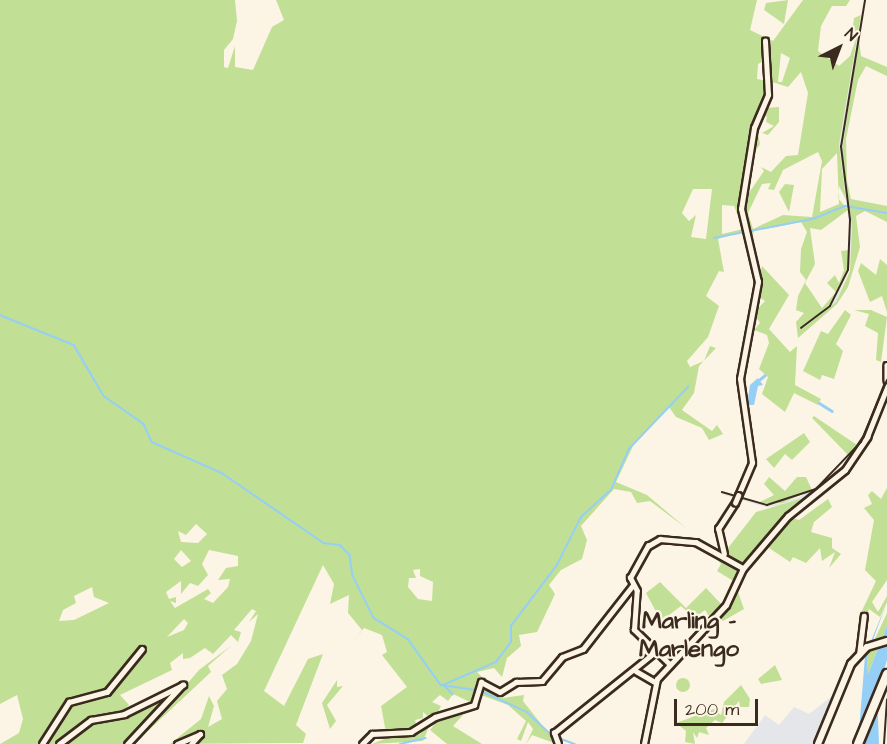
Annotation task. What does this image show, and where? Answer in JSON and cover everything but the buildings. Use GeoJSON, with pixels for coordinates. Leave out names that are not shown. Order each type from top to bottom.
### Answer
{"type":"FeatureCollection","features":[{"type":"Feature","properties":{"kind":"highway"},"geometry":{"type":"LineString","coordinates":[[859,743],[887,674]]}},
{"type":"Feature","properties":{"kind":"highway"},"geometry":{"type":"LineString","coordinates":[[859,743],[887,683]]}},
{"type":"Feature","properties":{"kind":"main road"},"geometry":{"type":"LineString","coordinates":[[818,744],[845,675],[865,650],[887,641]]}},
{"type":"Feature","properties":{"kind":"street"},"geometry":{"type":"LineString","coordinates":[[724,554],[718,529],[735,503],[752,466],[740,379],[758,282],[741,209],[754,128],[768,95],[765,41]]}},
{"type":"Feature","properties":{"kind":"street"},"geometry":{"type":"LineString","coordinates":[[887,365],[887,380]]}},
{"type":"Feature","properties":{"kind":"street"},"geometry":{"type":"LineString","coordinates":[[644,744],[655,682],[669,664],[726,605],[743,568],[794,510],[845,470],[867,437],[887,387]]}},
{"type":"Feature","properties":{"kind":"street"},"geometry":{"type":"LineString","coordinates":[[669,664],[654,653],[634,630],[633,585],[630,577],[657,540],[696,542],[724,554],[743,568]]}},
{"type":"Feature","properties":{"kind":"street"},"geometry":{"type":"LineString","coordinates":[[362,744],[372,734],[411,732],[435,717],[474,705],[481,682],[500,692],[516,682],[543,681],[562,657],[582,651],[633,585]]}},
{"type":"Feature","properties":{"kind":"street"},"geometry":{"type":"LineString","coordinates":[[864,616],[865,650]]}},
{"type":"Feature","properties":{"kind":"street"},"geometry":{"type":"LineString","coordinates":[[42,744],[69,702],[107,692],[142,649]]}},
{"type":"Feature","properties":{"kind":"street"},"geometry":{"type":"LineString","coordinates":[[556,740],[654,653]]}},
{"type":"Feature","properties":{"kind":"street"},"geometry":{"type":"LineString","coordinates":[[636,671],[655,682]]}},
{"type":"Feature","properties":{"kind":"street"},"geometry":{"type":"LineString","coordinates":[[59,744],[91,720],[124,714],[183,686],[128,744]]}},
{"type":"Feature","properties":{"kind":"street"},"geometry":{"type":"LineString","coordinates":[[177,744],[200,734],[191,744]]}},
{"type":"Feature","properties":{"kind":"shaded area"},"geometry":{"type":"Polygon","coordinates":[[[864,0],[842,150],[852,227],[850,266],[836,302],[801,330],[828,307],[848,268],[850,231],[839,145],[864,0]]]}},
{"type":"Feature","properties":{"kind":"shaded area"},"geometry":{"type":"Polygon","coordinates":[[[887,378],[866,437],[820,489],[789,505],[766,507],[721,494],[772,504],[798,498],[821,484],[862,437],[887,378]]]}},
{"type":"Feature","properties":{"kind":"shaded area"},"geometry":{"type":"Polygon","coordinates":[[[836,693],[818,744],[744,744],[765,715],[779,725],[794,707],[809,714],[836,693]]]}},
{"type":"Feature","properties":{"kind":"green space"},"geometry":{"type":"Polygon","coordinates":[[[0,0],[235,0],[237,21],[233,39],[224,50],[224,67],[228,68],[235,46],[235,67],[253,70],[272,27],[284,20],[276,0],[757,0],[750,30],[773,41],[803,0],[850,0],[846,6],[832,6],[821,26],[818,51],[839,66],[850,56],[857,36],[852,33],[854,18],[861,15],[839,145],[846,200],[839,186],[839,192],[837,153],[822,169],[820,212],[839,204],[839,199],[848,210],[821,230],[810,228],[815,264],[805,283],[822,308],[836,292],[827,283],[835,275],[839,283],[844,270],[841,251],[849,250],[848,268],[833,301],[801,330],[836,302],[850,271],[852,227],[842,150],[859,39],[861,56],[887,67],[887,76],[866,66],[858,80],[846,139],[847,181],[851,199],[887,206],[887,222],[865,211],[856,216],[860,247],[848,287],[837,304],[798,338],[796,322],[804,313],[796,310],[798,296],[806,280],[800,272],[801,249],[807,232],[801,222],[754,231],[751,240],[744,231],[718,239],[724,272],[719,271],[706,296],[719,306],[708,337],[687,361],[690,367],[704,361],[699,366],[694,393],[682,410],[712,431],[717,425],[723,434],[709,440],[702,428],[676,417],[669,407],[633,446],[616,482],[647,495],[686,528],[650,501],[637,503],[631,492],[614,489],[581,526],[587,540],[582,559],[561,570],[549,585],[555,594],[537,632],[519,635],[521,646],[507,658],[502,677],[494,668],[477,672],[503,698],[524,695],[523,701],[557,744],[532,735],[526,744],[533,729],[528,722],[521,741],[517,739],[526,721],[508,705],[481,695],[453,726],[482,744],[447,744],[430,730],[441,716],[460,712],[470,702],[453,694],[448,701],[440,695],[432,702],[441,706],[438,712],[430,718],[423,712],[423,718],[415,720],[419,735],[430,724],[423,741],[372,744],[387,738],[381,706],[407,687],[382,655],[387,652],[382,635],[364,628],[353,642],[362,630],[348,613],[349,595],[330,604],[334,584],[323,565],[264,691],[284,706],[308,659],[323,654],[296,725],[306,734],[303,743],[170,744],[201,719],[209,696],[214,706],[208,727],[222,719],[217,701],[227,689],[222,675],[237,664],[251,641],[258,614],[249,622],[256,611],[252,609],[234,630],[241,632],[238,642],[231,635],[213,654],[205,648],[190,658],[183,659],[183,653],[170,663],[172,670],[120,695],[129,705],[121,713],[179,687],[174,699],[199,670],[232,645],[208,666],[211,672],[134,744],[0,744],[19,733],[23,719],[17,695],[0,704],[0,0]],[[781,53],[778,82],[782,82],[790,58],[781,53]],[[764,61],[758,64],[757,79],[769,81],[769,71],[764,61]],[[801,72],[788,87],[769,81],[766,108],[779,107],[779,122],[768,135],[762,133],[774,126],[766,122],[767,116],[762,118],[757,129],[760,144],[751,158],[746,153],[744,200],[764,171],[761,167],[771,172],[786,156],[798,155],[808,93],[801,72]],[[818,152],[783,170],[774,190],[768,189],[771,183],[762,184],[748,213],[753,229],[783,215],[812,217],[822,161],[818,152]],[[693,189],[682,213],[689,221],[696,215],[691,237],[706,239],[712,189],[693,189]],[[722,205],[722,234],[743,229],[734,206],[722,205]],[[196,524],[186,535],[178,531],[181,542],[198,543],[207,534],[196,524]],[[181,550],[174,559],[182,567],[191,561],[181,550]],[[209,550],[202,564],[208,575],[198,586],[190,583],[181,594],[181,581],[166,592],[169,599],[176,597],[176,603],[170,601],[175,608],[208,589],[211,593],[204,599],[213,603],[228,587],[230,579],[218,580],[226,568],[238,566],[238,556],[209,550]],[[420,569],[413,570],[416,578],[409,578],[408,587],[418,599],[432,601],[433,582],[420,576],[420,569]],[[92,587],[74,596],[76,603],[63,610],[59,621],[74,620],[109,603],[94,597],[92,587]],[[184,619],[167,637],[184,630],[188,623],[184,619]]]}},
{"type":"Feature","properties":{"kind":"green space"},"geometry":{"type":"Polygon","coordinates":[[[788,0],[784,24],[764,10],[766,3],[788,0]]]}},
{"type":"Feature","properties":{"kind":"green space"},"geometry":{"type":"Polygon","coordinates":[[[785,184],[794,185],[789,212],[779,192],[785,184]]]}},
{"type":"Feature","properties":{"kind":"green space"},"geometry":{"type":"Polygon","coordinates":[[[880,259],[887,265],[887,312],[882,296],[870,302],[858,271],[861,263],[876,275],[880,259]]]}},
{"type":"Feature","properties":{"kind":"green space"},"geometry":{"type":"Polygon","coordinates":[[[762,266],[789,295],[769,329],[790,352],[797,346],[795,385],[821,399],[818,405],[794,393],[785,412],[762,394],[768,377],[759,369],[769,343],[767,335],[754,330],[760,323],[754,313],[765,301],[756,295],[762,266]]]}},
{"type":"Feature","properties":{"kind":"green space"},"geometry":{"type":"Polygon","coordinates":[[[845,310],[851,315],[836,344],[843,351],[834,379],[822,375],[820,380],[803,371],[821,331],[828,334],[845,310]]]}},
{"type":"Feature","properties":{"kind":"green space"},"geometry":{"type":"Polygon","coordinates":[[[854,310],[871,310],[887,317],[881,362],[876,360],[878,333],[865,326],[869,314],[854,310]]]}},
{"type":"Feature","properties":{"kind":"green space"},"geometry":{"type":"Polygon","coordinates":[[[710,346],[716,348],[704,360],[710,346]]]}},
{"type":"Feature","properties":{"kind":"green space"},"geometry":{"type":"Polygon","coordinates":[[[814,416],[857,445],[849,456],[812,418],[814,416]]]}},
{"type":"Feature","properties":{"kind":"green space"},"geometry":{"type":"Polygon","coordinates":[[[804,433],[810,442],[792,460],[785,454],[774,468],[766,459],[804,433]]]}},
{"type":"Feature","properties":{"kind":"green space"},"geometry":{"type":"Polygon","coordinates":[[[769,477],[785,491],[797,477],[806,477],[812,490],[782,503],[758,503],[774,495],[764,484],[769,477]]]}},
{"type":"Feature","properties":{"kind":"green space"},"geometry":{"type":"Polygon","coordinates":[[[887,488],[887,580],[872,602],[878,612],[887,596],[887,602],[880,617],[869,609],[866,617],[860,615],[876,581],[865,570],[874,520],[864,508],[872,504],[868,495],[872,491],[881,499],[887,488]]]}},
{"type":"Feature","properties":{"kind":"green space"},"geometry":{"type":"Polygon","coordinates":[[[807,497],[739,568],[735,582],[717,571],[721,564],[714,555],[725,552],[756,512],[807,497]]]}},
{"type":"Feature","properties":{"kind":"green space"},"geometry":{"type":"Polygon","coordinates":[[[828,499],[832,507],[814,522],[811,532],[832,538],[832,548],[841,554],[829,568],[835,552],[822,561],[820,548],[806,563],[793,557],[790,562],[766,546],[789,517],[799,520],[828,499]]]}},
{"type":"Feature","properties":{"kind":"green space"},"geometry":{"type":"Polygon","coordinates":[[[660,582],[686,608],[706,588],[723,606],[711,619],[705,610],[694,618],[681,606],[661,621],[646,593],[660,582]]]}},
{"type":"Feature","properties":{"kind":"green space"},"geometry":{"type":"Polygon","coordinates":[[[738,592],[744,609],[723,621],[719,617],[738,592]]]}},
{"type":"Feature","properties":{"kind":"green space"},"geometry":{"type":"Polygon","coordinates":[[[887,613],[887,626],[868,674],[867,656],[887,613]]]}},
{"type":"Feature","properties":{"kind":"green space"},"geometry":{"type":"Polygon","coordinates":[[[775,665],[782,680],[761,684],[758,679],[775,665]]]}},
{"type":"Feature","properties":{"kind":"green space"},"geometry":{"type":"Polygon","coordinates":[[[680,678],[686,678],[690,685],[686,692],[680,692],[676,688],[676,682],[680,678]]]}},
{"type":"Feature","properties":{"kind":"green space"},"geometry":{"type":"Polygon","coordinates":[[[337,680],[337,687],[343,686],[327,705],[336,721],[330,729],[322,703],[337,680]]]}},
{"type":"Feature","properties":{"kind":"green space"},"geometry":{"type":"Polygon","coordinates":[[[741,685],[750,699],[749,707],[740,707],[739,701],[722,723],[715,720],[706,728],[709,735],[699,732],[697,738],[693,732],[695,744],[685,742],[686,731],[676,723],[714,709],[721,715],[724,702],[741,685]]]}},
{"type":"Feature","properties":{"kind":"water"},"geometry":{"type":"Polygon","coordinates":[[[758,378],[763,385],[758,386],[754,405],[747,405],[750,385],[758,378]]]}},
{"type":"Feature","properties":{"kind":"water"},"geometry":{"type":"Polygon","coordinates":[[[887,602],[867,656],[868,674],[887,626],[887,660],[877,694],[879,744],[858,744],[865,656],[887,602]]]}},
{"type":"Feature","properties":{"kind":"waterway"},"geometry":{"type":"LineString","coordinates":[[714,238],[813,219],[845,206],[887,213]]}},
{"type":"Feature","properties":{"kind":"waterway"},"geometry":{"type":"LineString","coordinates":[[0,315],[74,345],[104,396],[144,424],[152,442],[222,473],[324,543],[340,545],[350,555],[353,576],[374,618],[408,639],[441,685],[476,690]]}},
{"type":"Feature","properties":{"kind":"waterway"},"geometry":{"type":"LineString","coordinates":[[760,379],[765,375]]}},
{"type":"Feature","properties":{"kind":"waterway"},"geometry":{"type":"LineString","coordinates":[[453,695],[443,685],[496,662],[511,642],[511,626],[557,565],[581,517],[611,490],[629,449],[688,387]]}},
{"type":"Feature","properties":{"kind":"waterway"},"geometry":{"type":"LineString","coordinates":[[819,403],[832,411]]}},
{"type":"Feature","properties":{"kind":"waterway"},"geometry":{"type":"LineString","coordinates":[[481,691],[527,712],[554,737]]}},
{"type":"Feature","properties":{"kind":"waterway"},"geometry":{"type":"LineString","coordinates":[[400,744],[425,738]]}},
{"type":"Feature","properties":{"kind":"waterway"},"geometry":{"type":"LineString","coordinates":[[559,738],[575,744]]}},
{"type":"Feature","properties":{"kind":"railway"},"geometry":{"type":"LineString","coordinates":[[801,328],[830,306],[848,270],[850,220],[841,147],[865,0]]}},
{"type":"Feature","properties":{"kind":"railway"},"geometry":{"type":"LineString","coordinates":[[722,492],[767,505],[816,489],[861,442],[887,380]]}},
{"type":"Feature","properties":{"kind":"railway"},"geometry":{"type":"LineString","coordinates":[[884,744],[887,700]]}},
{"type":"Feature","properties":{"kind":"district","name":"Marling - Marlengo"},"geometry":{"type":"Point","coordinates":[689,636]}}]}
